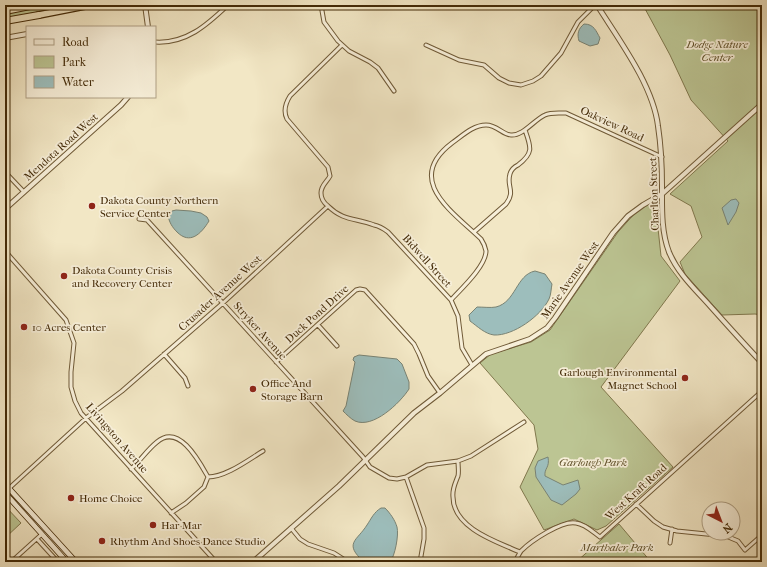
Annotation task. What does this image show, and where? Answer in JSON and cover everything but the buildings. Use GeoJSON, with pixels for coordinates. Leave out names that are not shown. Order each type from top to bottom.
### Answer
{"type":"FeatureCollection","features":[{"type":"Feature","properties":{"kind":"highway"},"geometry":{"type":"LineString","coordinates":[[5,11],[35,5]]}},
{"type":"Feature","properties":{"kind":"highway"},"geometry":{"type":"LineString","coordinates":[[5,21],[90,5]]}},
{"type":"Feature","properties":{"kind":"main road"},"geometry":{"type":"LineString","coordinates":[[5,484],[6,491],[67,562]]}},
{"type":"Feature","properties":{"kind":"main road"},"geometry":{"type":"LineString","coordinates":[[6,491],[52,535],[76,562]]}},
{"type":"Feature","properties":{"kind":"main road"},"geometry":{"type":"LineString","coordinates":[[42,534],[52,535]]}},
{"type":"Feature","properties":{"kind":"street"},"geometry":{"type":"LineString","coordinates":[[145,5],[148,26]]}},
{"type":"Feature","properties":{"kind":"street"},"geometry":{"type":"LineString","coordinates":[[156,42],[162,43],[184,38],[196,32],[208,24],[228,5]]}},
{"type":"Feature","properties":{"kind":"street"},"geometry":{"type":"LineString","coordinates":[[321,5],[323,19],[326,25],[342,45],[378,68],[394,91]]}},
{"type":"Feature","properties":{"kind":"street"},"geometry":{"type":"LineString","coordinates":[[426,45],[459,60],[484,65],[499,78],[509,83],[521,85],[533,81],[541,76],[562,53],[578,22],[596,5]]}},
{"type":"Feature","properties":{"kind":"street","name":"Charlton Street"},"geometry":{"type":"LineString","coordinates":[[596,5],[637,69],[648,91],[658,124],[662,158],[664,233],[669,252],[677,267],[688,282],[762,363]]}},
{"type":"Feature","properties":{"kind":"street"},"geometry":{"type":"LineString","coordinates":[[5,38],[26,34]]}},
{"type":"Feature","properties":{"kind":"street"},"geometry":{"type":"LineString","coordinates":[[328,206],[322,198],[321,192],[330,176],[328,167],[286,119],[285,106],[290,96],[342,45]]}},
{"type":"Feature","properties":{"kind":"street","name":"Mendota Road West"},"geometry":{"type":"LineString","coordinates":[[5,209],[127,98]]}},
{"type":"Feature","properties":{"kind":"street","name":"Marie Avenue West"},"geometry":{"type":"LineString","coordinates":[[253,562],[337,487],[414,413],[472,365],[488,353],[530,339],[547,328],[556,318],[618,226],[635,210],[662,194],[762,104]]}},
{"type":"Feature","properties":{"kind":"street"},"geometry":{"type":"LineString","coordinates":[[281,105],[285,106]]}},
{"type":"Feature","properties":{"kind":"street","name":"Oakview Road"},"geometry":{"type":"LineString","coordinates":[[451,300],[481,266],[486,252],[481,239],[444,204],[436,193],[432,184],[431,176],[435,160],[444,150],[471,129],[477,126],[493,126],[512,135],[525,130],[545,115],[566,113],[662,158]]}},
{"type":"Feature","properties":{"kind":"street"},"geometry":{"type":"LineString","coordinates":[[474,232],[510,199],[512,191],[509,179],[510,172],[526,158],[530,151],[530,144],[525,130]]}},
{"type":"Feature","properties":{"kind":"street"},"geometry":{"type":"LineString","coordinates":[[5,172],[24,192]]}},
{"type":"Feature","properties":{"kind":"street","name":"Bidwell Street"},"geometry":{"type":"LineString","coordinates":[[328,206],[336,214],[344,218],[375,225],[388,232],[451,300],[458,316],[462,348],[472,365]]}},
{"type":"Feature","properties":{"kind":"street","name":"Crusader Avenue West"},"geometry":{"type":"LineString","coordinates":[[6,491],[86,418],[122,391],[223,303],[328,206]]}},
{"type":"Feature","properties":{"kind":"street","name":"Stryker Avenue"},"geometry":{"type":"LineString","coordinates":[[139,220],[147,220],[370,467],[389,478],[406,477]]}},
{"type":"Feature","properties":{"kind":"street","name":"Livingston Avenue"},"geometry":{"type":"LineString","coordinates":[[5,251],[66,320],[74,343],[71,387],[75,401],[81,413],[216,562]]}},
{"type":"Feature","properties":{"kind":"street","name":"Duck Pond Drive"},"geometry":{"type":"LineString","coordinates":[[276,362],[356,290],[360,289],[364,290],[414,344],[428,376],[440,393]]}},
{"type":"Feature","properties":{"kind":"street"},"geometry":{"type":"LineString","coordinates":[[318,325],[337,346]]}},
{"type":"Feature","properties":{"kind":"street"},"geometry":{"type":"LineString","coordinates":[[164,354],[185,378],[188,386]]}},
{"type":"Feature","properties":{"kind":"street","name":"West Kraft Road"},"geometry":{"type":"LineString","coordinates":[[515,562],[520,552],[560,525],[574,522],[582,524],[600,537],[762,391]]}},
{"type":"Feature","properties":{"kind":"street"},"geometry":{"type":"LineString","coordinates":[[420,562],[424,539],[424,528],[406,477],[427,465],[458,461],[471,456],[524,422]]}},
{"type":"Feature","properties":{"kind":"street"},"geometry":{"type":"LineString","coordinates":[[131,469],[157,441],[165,437],[178,438],[190,447],[208,477]]}},
{"type":"Feature","properties":{"kind":"street"},"geometry":{"type":"LineString","coordinates":[[208,477],[216,477],[244,463],[263,451]]}},
{"type":"Feature","properties":{"kind":"street"},"geometry":{"type":"LineString","coordinates":[[458,461],[458,475],[452,488],[452,500],[459,516],[465,523],[482,535],[520,552]]}},
{"type":"Feature","properties":{"kind":"street"},"geometry":{"type":"LineString","coordinates":[[171,513],[204,486],[208,477]]}},
{"type":"Feature","properties":{"kind":"street"},"geometry":{"type":"LineString","coordinates":[[636,504],[654,521],[663,526],[672,529],[701,533]]}},
{"type":"Feature","properties":{"kind":"street"},"geometry":{"type":"LineString","coordinates":[[291,528],[300,539],[308,544],[334,552],[348,562]]}},
{"type":"Feature","properties":{"kind":"street"},"geometry":{"type":"LineString","coordinates":[[670,543],[672,529]]}},
{"type":"Feature","properties":{"kind":"street"},"geometry":{"type":"LineString","coordinates":[[12,562],[42,534]]}},
{"type":"Feature","properties":{"kind":"street"},"geometry":{"type":"LineString","coordinates":[[738,541],[746,550],[762,534]]}},
{"type":"Feature","properties":{"kind":"street"},"geometry":{"type":"LineString","coordinates":[[37,539],[58,562]]}},
{"type":"Feature","properties":{"kind":"green space"},"geometry":{"type":"Polygon","coordinates":[[[50,5],[67,5],[59,8],[5,18],[5,14],[50,5]]]}},
{"type":"Feature","properties":{"kind":"green space","name":"Dodge Nature Center"},"geometry":{"type":"Polygon","coordinates":[[[643,5],[762,5],[762,315],[722,315],[685,274],[680,262],[702,237],[691,206],[670,194],[728,141],[691,100],[670,55],[643,5]]]}},
{"type":"Feature","properties":{"kind":"green space","name":"Garlough Park"},"geometry":{"type":"Polygon","coordinates":[[[659,199],[657,219],[661,256],[680,281],[601,387],[673,467],[606,526],[597,530],[574,519],[544,530],[520,487],[538,449],[534,425],[480,363],[491,354],[531,342],[550,330],[618,232],[637,211],[659,199]]]}},
{"type":"Feature","properties":{"kind":"green space"},"geometry":{"type":"Polygon","coordinates":[[[5,506],[21,523],[5,538],[5,506]]]}},
{"type":"Feature","properties":{"kind":"green space","name":"Marthaler Park"},"geometry":{"type":"Polygon","coordinates":[[[619,524],[651,562],[576,562],[619,524]]]}},
{"type":"Feature","properties":{"kind":"water"},"geometry":{"type":"Polygon","coordinates":[[[584,24],[590,25],[596,30],[600,38],[598,44],[590,46],[579,41],[578,32],[584,24]]]}},
{"type":"Feature","properties":{"kind":"water"},"geometry":{"type":"Polygon","coordinates":[[[736,199],[739,203],[736,212],[728,225],[722,208],[731,200],[736,199]]]}},
{"type":"Feature","properties":{"kind":"water"},"geometry":{"type":"Polygon","coordinates":[[[176,210],[201,213],[207,217],[209,221],[199,234],[191,238],[186,238],[177,232],[169,220],[168,215],[172,211],[176,210]]]}},
{"type":"Feature","properties":{"kind":"water"},"geometry":{"type":"Polygon","coordinates":[[[535,271],[545,274],[552,284],[551,294],[540,312],[526,324],[518,329],[494,335],[484,331],[470,321],[469,315],[477,307],[496,307],[503,304],[508,300],[524,278],[529,273],[535,271]]]}},
{"type":"Feature","properties":{"kind":"water"},"geometry":{"type":"Polygon","coordinates":[[[359,355],[397,359],[402,364],[409,382],[409,389],[393,407],[378,418],[362,422],[353,420],[343,411],[346,406],[355,362],[353,360],[354,357],[359,355]]]}},
{"type":"Feature","properties":{"kind":"water"},"geometry":{"type":"Polygon","coordinates":[[[548,457],[545,476],[563,485],[578,480],[580,489],[562,505],[551,500],[536,477],[535,468],[538,461],[548,457]]]}},
{"type":"Feature","properties":{"kind":"water"},"geometry":{"type":"Polygon","coordinates":[[[381,508],[385,508],[389,512],[397,527],[395,550],[390,562],[364,562],[354,550],[354,542],[381,508]]]}},
{"type":"Feature","properties":{"kind":"place","name":"Dakota County Northern Service Center"},"geometry":{"type":"Point","coordinates":[92,206]}},
{"type":"Feature","properties":{"kind":"place","name":"Dakota County Crisis and Recovery Center"},"geometry":{"type":"Point","coordinates":[64,276]}},
{"type":"Feature","properties":{"kind":"place","name":"10 Acres Center"},"geometry":{"type":"Point","coordinates":[24,327]}},
{"type":"Feature","properties":{"kind":"place","name":"Garlough Environmental Magnet School"},"geometry":{"type":"Point","coordinates":[685,378]}},
{"type":"Feature","properties":{"kind":"place","name":"Office And Storage Barn"},"geometry":{"type":"Point","coordinates":[253,389]}},
{"type":"Feature","properties":{"kind":"place","name":"Home Choice"},"geometry":{"type":"Point","coordinates":[71,498]}},
{"type":"Feature","properties":{"kind":"place","name":"Har Mar"},"geometry":{"type":"Point","coordinates":[153,525]}},
{"type":"Feature","properties":{"kind":"place","name":"Rhythm And Shoes Dance Studio"},"geometry":{"type":"Point","coordinates":[102,541]}}]}
